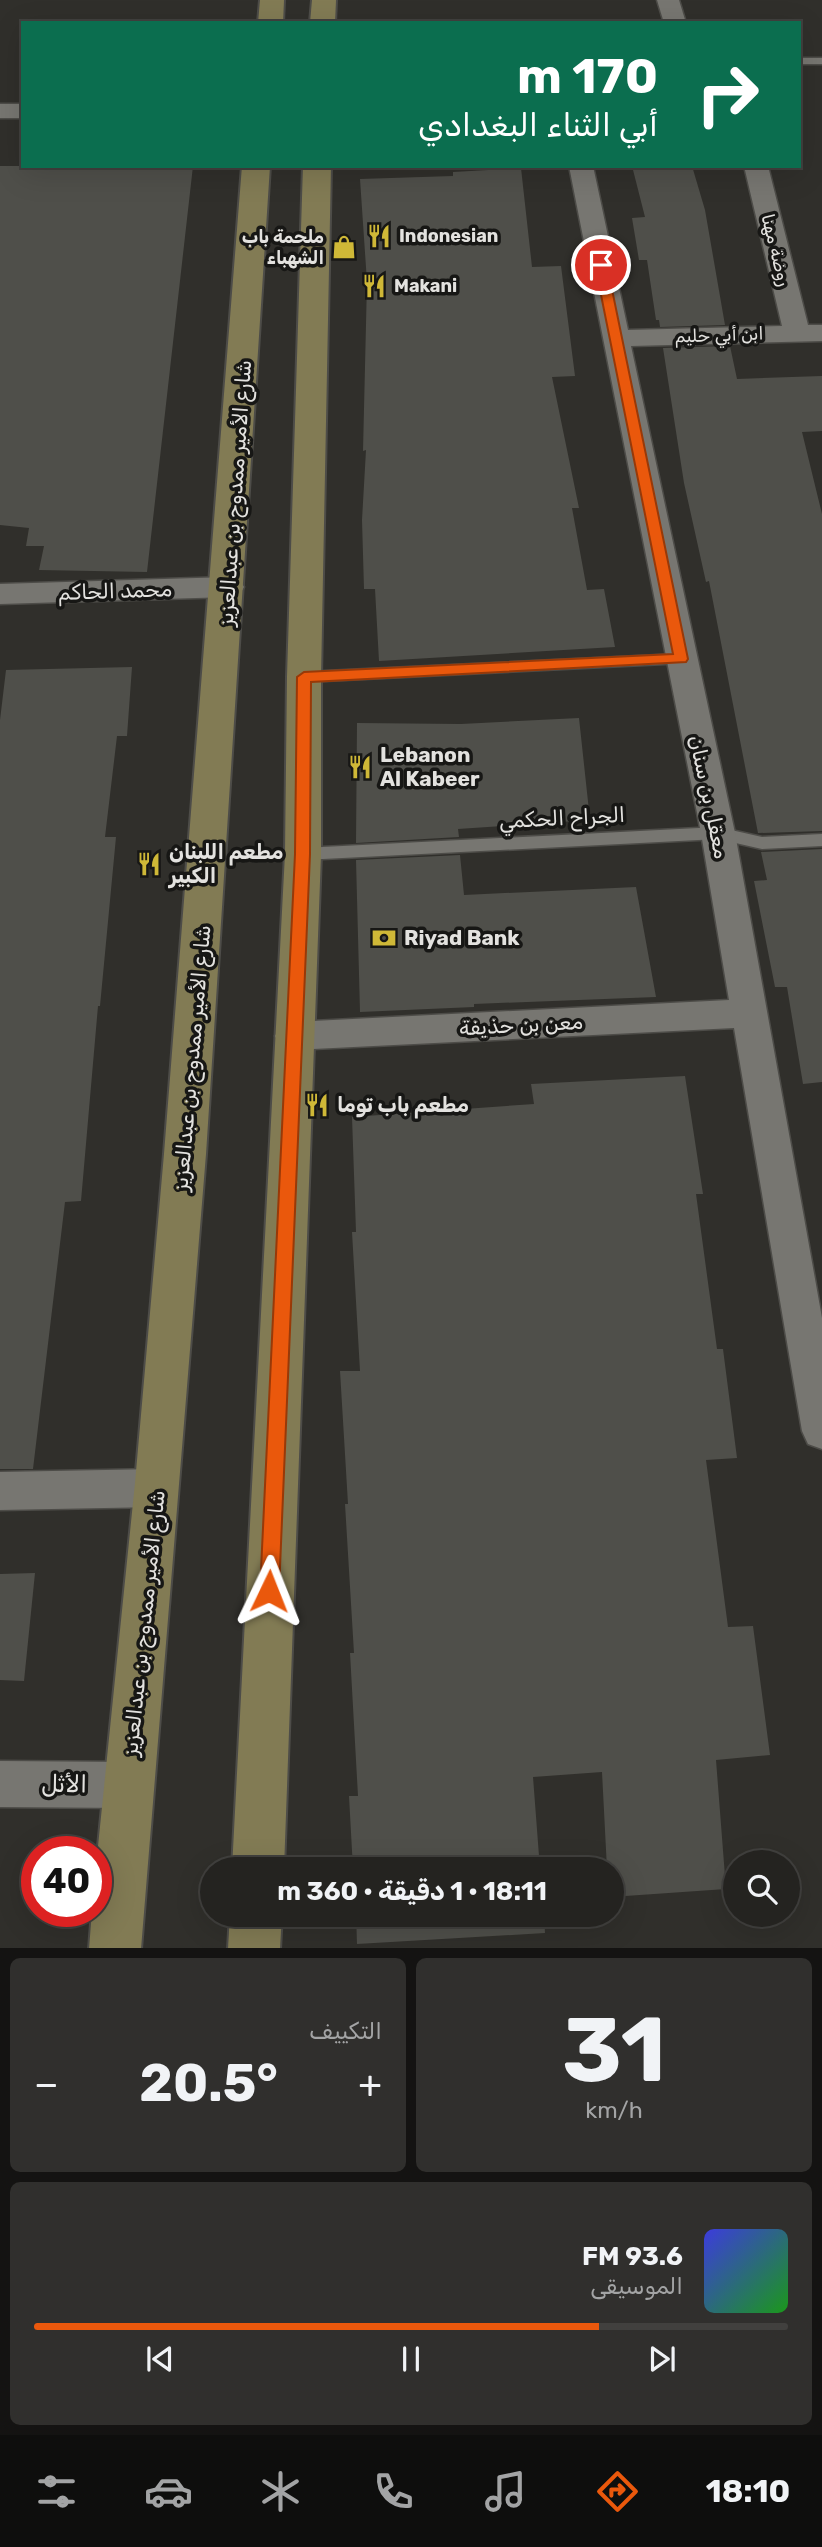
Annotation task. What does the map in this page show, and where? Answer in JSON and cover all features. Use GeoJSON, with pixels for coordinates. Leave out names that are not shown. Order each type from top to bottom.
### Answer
{"type":"FeatureCollection","features":[{"type":"Feature","properties":{"kind":"street"},"geometry":{"type":"LineString","coordinates":[[270,21],[272,0]]}},
{"type":"Feature","properties":{"kind":"street"},"geometry":{"type":"LineString","coordinates":[[322,21],[324,0]]}},
{"type":"Feature","properties":{"kind":"street"},"geometry":{"type":"LineString","coordinates":[[668,0],[674,21]]}},
{"type":"Feature","properties":{"kind":"street"},"geometry":{"type":"LineString","coordinates":[[0,111],[21,111]]}},
{"type":"Feature","properties":{"kind":"street","name":"شارع الأمير ممدوح بن عبدالعزيز"},"geometry":{"type":"LineString","coordinates":[[115,1948],[127,1785],[157,1488],[229,587],[256,168]]}},
{"type":"Feature","properties":{"kind":"street"},"geometry":{"type":"LineString","coordinates":[[259,1857],[303,854],[304,677],[317,168]]}},
{"type":"Feature","properties":{"kind":"street","name":"معقل بن سنان"},"geometry":{"type":"LineString","coordinates":[[581,168],[718,833],[822,1431]]}},
{"type":"Feature","properties":{"kind":"street","name":"روضة مهنا"},"geometry":{"type":"LineString","coordinates":[[757,168],[809,333]]}},
{"type":"Feature","properties":{"kind":"street","name":"ابن أبي حليم"},"geometry":{"type":"LineString","coordinates":[[617,338],[809,333]]}},
{"type":"Feature","properties":{"kind":"street","name":"محمد الحاكم"},"geometry":{"type":"LineString","coordinates":[[0,594],[229,587]]}},
{"type":"Feature","properties":{"kind":"street","name":"معن بن حذيفة"},"geometry":{"type":"LineString","coordinates":[[293,1036],[750,1013]]}},
{"type":"Feature","properties":{"kind":"street"},"geometry":{"type":"LineString","coordinates":[[0,1491],[157,1488]]}},
{"type":"Feature","properties":{"kind":"street","name":"الأثل"},"geometry":{"type":"LineString","coordinates":[[0,1784],[127,1785]]}},
{"type":"Feature","properties":{"kind":"street"},"geometry":{"type":"LineString","coordinates":[[254,1948],[255,1927]]}},
{"type":"Feature","properties":{"kind":"lane"},"geometry":{"type":"LineString","coordinates":[[801,61],[822,61]]}},
{"type":"Feature","properties":{"kind":"lane"},"geometry":{"type":"LineString","coordinates":[[304,677],[681,659]]}},
{"type":"Feature","properties":{"kind":"lane","name":"الجراح الحكمي"},"geometry":{"type":"LineString","coordinates":[[303,854],[718,833],[762,844],[822,840]]}},
{"type":"Feature","properties":{"kind":"building"},"geometry":{"type":"Polygon","coordinates":[[[0,166],[193,168],[147,572],[39,570],[44,546],[26,546],[29,528],[0,525],[0,166]]]}},
{"type":"Feature","properties":{"kind":"building"},"geometry":{"type":"Polygon","coordinates":[[[521,168],[532,267],[561,266],[575,376],[552,377],[579,508],[572,508],[587,590],[604,589],[615,647],[379,661],[375,589],[364,589],[362,520],[366,450],[363,451],[367,282],[360,179],[453,176],[453,172],[521,168]]]}},
{"type":"Feature","properties":{"kind":"building"},"geometry":{"type":"Polygon","coordinates":[[[633,168],[693,168],[705,210],[725,325],[660,327],[659,320],[656,320],[647,260],[639,260],[632,218],[645,217],[633,168]]]}},
{"type":"Feature","properties":{"kind":"building"},"geometry":{"type":"Polygon","coordinates":[[[730,346],[737,379],[822,376],[822,431],[802,432],[822,514],[822,831],[758,833],[709,581],[706,582],[684,483],[663,348],[730,346]]]}},
{"type":"Feature","properties":{"kind":"building"},"geometry":{"type":"Polygon","coordinates":[[[132,667],[127,736],[117,736],[105,837],[116,837],[81,1201],[65,1202],[33,1469],[0,1469],[0,720],[6,670],[132,667]]]}},
{"type":"Feature","properties":{"kind":"building"},"geometry":{"type":"Polygon","coordinates":[[[579,718],[590,820],[458,829],[459,837],[356,843],[357,723],[461,724],[579,718]]]}},
{"type":"Feature","properties":{"kind":"building"},"geometry":{"type":"Polygon","coordinates":[[[822,849],[822,1082],[803,1084],[787,987],[775,987],[754,881],[767,880],[761,852],[822,849]]]}},
{"type":"Feature","properties":{"kind":"building"},"geometry":{"type":"Polygon","coordinates":[[[460,855],[464,895],[636,887],[656,997],[474,1004],[474,1007],[360,1012],[356,860],[460,855]]]}},
{"type":"Feature","properties":{"kind":"building"},"geometry":{"type":"Polygon","coordinates":[[[685,1076],[703,1194],[696,1194],[717,1349],[723,1349],[737,1458],[706,1460],[728,1627],[753,1626],[770,1755],[716,1760],[723,1850],[723,1889],[624,1896],[624,1857],[606,1857],[602,1772],[533,1777],[539,1857],[352,1857],[349,1796],[358,1796],[350,1653],[354,1653],[345,1504],[348,1504],[340,1371],[360,1371],[352,1232],[356,1232],[352,1117],[534,1104],[531,1084],[685,1076]]]}},
{"type":"Feature","properties":{"kind":"building"},"geometry":{"type":"Polygon","coordinates":[[[35,1573],[24,1681],[0,1680],[0,1574],[35,1573]]]}},
{"type":"Feature","properties":{"kind":"building"},"geometry":{"type":"Polygon","coordinates":[[[356,1927],[545,1927],[545,1933],[357,1944],[356,1927]]]}},
{"type":"Feature","properties":{"kind":"place","name":"Indonesian"},"geometry":{"type":"Point","coordinates":[379,236]}},
{"type":"Feature","properties":{"kind":"place","name":"ملحمة باب الشهباء"},"geometry":{"type":"Point","coordinates":[344,247]}},
{"type":"Feature","properties":{"kind":"place","name":"Makani"},"geometry":{"type":"Point","coordinates":[374,286]}},
{"type":"Feature","properties":{"kind":"place","name":"Lebanon Al Kabeer"},"geometry":{"type":"Point","coordinates":[360,767]}},
{"type":"Feature","properties":{"kind":"place","name":"مطعم اللبنان الكبير"},"geometry":{"type":"Point","coordinates":[149,864]}},
{"type":"Feature","properties":{"kind":"place","name":"Riyad Bank"},"geometry":{"type":"Point","coordinates":[384,938]}},
{"type":"Feature","properties":{"kind":"place","name":"مطعم باب توما"},"geometry":{"type":"Point","coordinates":[317,1105]}},
{"type":"Feature","properties":{"kind":"route"},"geometry":{"type":"LineString","coordinates":[[269,1591],[303,854],[304,677],[681,659],[601,265]]}}]}
